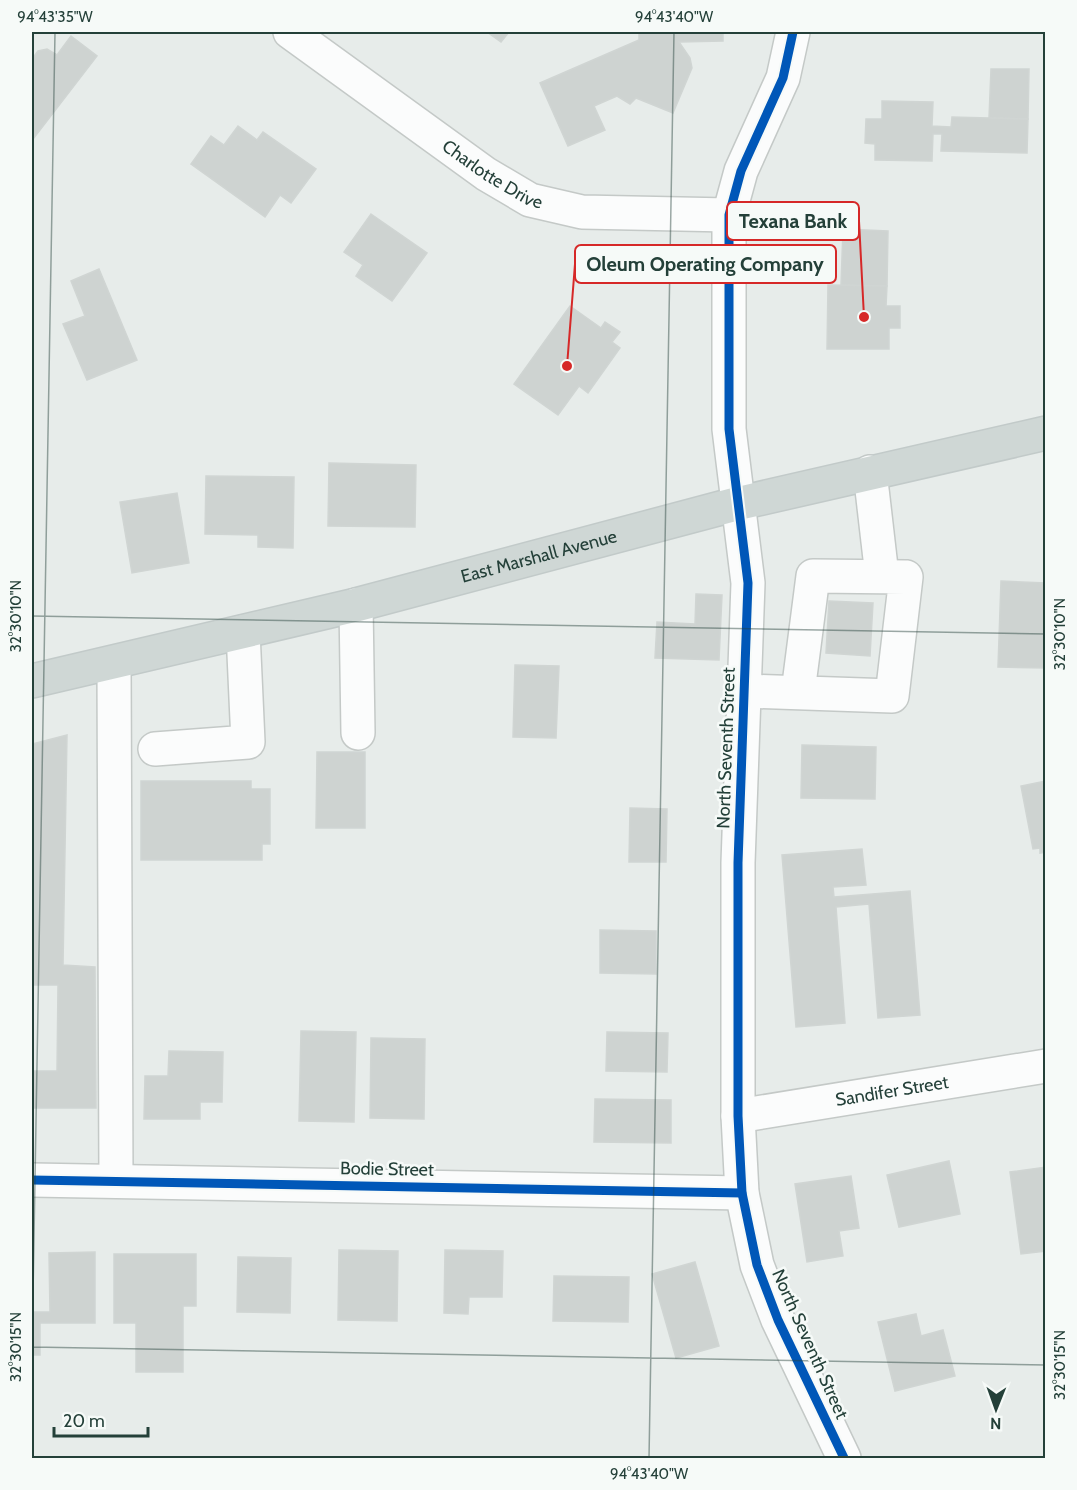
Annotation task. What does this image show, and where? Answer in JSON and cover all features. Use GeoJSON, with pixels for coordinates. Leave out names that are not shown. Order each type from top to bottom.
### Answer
{"type":"FeatureCollection","features":[{"type":"Feature","properties":{"kind":"main road","name":"East Marshall Avenue"},"geometry":{"type":"LineString","coordinates":[[32,681],[356,605],[736,504],[1046,433]]}},
{"type":"Feature","properties":{"kind":"street","name":"Charlotte Drive"},"geometry":{"type":"LineString","coordinates":[[290,32],[486,174],[530,200],[582,212],[729,215]]}},
{"type":"Feature","properties":{"kind":"street","name":"North Seventh Street"},"geometry":{"type":"LineString","coordinates":[[793,32],[783,78],[741,171],[729,215],[729,429],[736,504],[748,583],[738,863],[738,1116],[741,1193],[751,1246],[769,1299],[844,1458]]}},
{"type":"Feature","properties":{"kind":"street"},"geometry":{"type":"LineString","coordinates":[[870,472],[882,576]]}},
{"type":"Feature","properties":{"kind":"street"},"geometry":{"type":"LineString","coordinates":[[744,691],[892,696],[906,577],[813,576],[798,692]]}},
{"type":"Feature","properties":{"kind":"street"},"geometry":{"type":"LineString","coordinates":[[356,605],[358,733]]}},
{"type":"Feature","properties":{"kind":"street"},"geometry":{"type":"LineString","coordinates":[[155,749],[248,742],[243,632]]}},
{"type":"Feature","properties":{"kind":"street"},"geometry":{"type":"LineString","coordinates":[[114,663],[116,1180]]}},
{"type":"Feature","properties":{"kind":"street","name":"Sandifer Street"},"geometry":{"type":"LineString","coordinates":[[738,1116],[1046,1066]]}},
{"type":"Feature","properties":{"kind":"street","name":"Bodie Street"},"geometry":{"type":"LineString","coordinates":[[32,1180],[741,1193]]}},
{"type":"Feature","properties":{"kind":"building"},"geometry":{"type":"Polygon","coordinates":[[[487,32],[509,32],[501,42],[487,32]]]}},
{"type":"Feature","properties":{"kind":"building"},"geometry":{"type":"Polygon","coordinates":[[[639,32],[723,32],[723,41],[679,42],[690,58],[692,68],[673,113],[636,98],[630,104],[617,96],[594,106],[605,130],[568,146],[540,83],[639,40],[639,32]]]}},
{"type":"Feature","properties":{"kind":"building"},"geometry":{"type":"Polygon","coordinates":[[[71,36],[97,56],[33,139],[32,59],[38,51],[47,49],[57,55],[71,36]]]}},
{"type":"Feature","properties":{"kind":"building"},"geometry":{"type":"Polygon","coordinates":[[[991,69],[1029,69],[1028,119],[989,118],[991,69]]]}},
{"type":"Feature","properties":{"kind":"building"},"geometry":{"type":"Polygon","coordinates":[[[882,101],[933,102],[932,126],[951,127],[952,117],[1028,119],[1027,153],[941,151],[942,134],[933,134],[932,161],[875,160],[875,144],[865,143],[866,119],[882,119],[882,101]]]}},
{"type":"Feature","properties":{"kind":"building"},"geometry":{"type":"Polygon","coordinates":[[[238,126],[257,140],[263,132],[316,169],[291,203],[280,195],[265,217],[191,164],[211,136],[224,145],[238,126]]]}},
{"type":"Feature","properties":{"kind":"building"},"geometry":{"type":"Polygon","coordinates":[[[371,214],[427,253],[392,301],[356,276],[363,265],[344,252],[371,214]]]}},
{"type":"Feature","properties":{"kind":"building"},"geometry":{"type":"Polygon","coordinates":[[[843,229],[888,231],[887,286],[841,285],[843,229]]]}},
{"type":"Feature","properties":{"kind":"building"},"geometry":{"type":"Polygon","coordinates":[[[99,269],[137,360],[87,380],[63,324],[85,316],[71,281],[99,269]]]}},
{"type":"Feature","properties":{"kind":"building"},"geometry":{"type":"Polygon","coordinates":[[[828,285],[887,286],[886,306],[900,306],[900,328],[889,328],[889,349],[827,349],[828,285]]]}},
{"type":"Feature","properties":{"kind":"building"},"geometry":{"type":"Polygon","coordinates":[[[570,306],[601,328],[605,322],[620,332],[612,342],[620,348],[588,393],[579,386],[558,415],[514,384],[570,306]]]}},
{"type":"Feature","properties":{"kind":"building"},"geometry":{"type":"Polygon","coordinates":[[[329,463],[416,465],[415,527],[328,526],[329,463]]]}},
{"type":"Feature","properties":{"kind":"building"},"geometry":{"type":"Polygon","coordinates":[[[206,476],[294,477],[293,548],[258,547],[258,535],[205,534],[206,476]]]}},
{"type":"Feature","properties":{"kind":"building"},"geometry":{"type":"Polygon","coordinates":[[[177,493],[189,563],[132,573],[120,502],[177,493]]]}},
{"type":"Feature","properties":{"kind":"building"},"geometry":{"type":"Polygon","coordinates":[[[1001,581],[1046,583],[1046,668],[998,667],[1001,581]]]}},
{"type":"Feature","properties":{"kind":"building"},"geometry":{"type":"Polygon","coordinates":[[[696,594],[722,595],[719,660],[655,658],[657,622],[695,624],[696,594]]]}},
{"type":"Feature","properties":{"kind":"building"},"geometry":{"type":"Polygon","coordinates":[[[829,601],[873,603],[870,656],[826,653],[829,601]]]}},
{"type":"Feature","properties":{"kind":"building"},"geometry":{"type":"Polygon","coordinates":[[[515,665],[559,666],[556,738],[513,737],[515,665]]]}},
{"type":"Feature","properties":{"kind":"building"},"geometry":{"type":"Polygon","coordinates":[[[67,735],[63,965],[95,967],[96,1108],[32,1108],[32,1071],[57,1071],[58,985],[32,985],[32,744],[67,735]]]}},
{"type":"Feature","properties":{"kind":"building"},"geometry":{"type":"Polygon","coordinates":[[[802,745],[876,747],[875,799],[801,798],[802,745]]]}},
{"type":"Feature","properties":{"kind":"building"},"geometry":{"type":"Polygon","coordinates":[[[317,752],[365,752],[365,828],[316,828],[317,752]]]}},
{"type":"Feature","properties":{"kind":"building"},"geometry":{"type":"Polygon","coordinates":[[[141,781],[251,781],[251,789],[270,789],[270,844],[262,844],[262,860],[141,860],[141,781]]]}},
{"type":"Feature","properties":{"kind":"building"},"geometry":{"type":"Polygon","coordinates":[[[1046,781],[1046,852],[1040,853],[1040,848],[1033,849],[1021,786],[1046,781]]]}},
{"type":"Feature","properties":{"kind":"building"},"geometry":{"type":"Polygon","coordinates":[[[630,808],[667,809],[666,862],[629,862],[630,808]]]}},
{"type":"Feature","properties":{"kind":"building"},"geometry":{"type":"Polygon","coordinates":[[[862,849],[866,885],[833,887],[834,897],[910,891],[920,1015],[878,1018],[869,904],[836,907],[845,1023],[796,1027],[782,855],[862,849]]]}},
{"type":"Feature","properties":{"kind":"building"},"geometry":{"type":"Polygon","coordinates":[[[600,930],[656,931],[656,974],[600,973],[600,930]]]}},
{"type":"Feature","properties":{"kind":"building"},"geometry":{"type":"Polygon","coordinates":[[[301,1031],[356,1032],[354,1122],[299,1121],[301,1031]]]}},
{"type":"Feature","properties":{"kind":"building"},"geometry":{"type":"Polygon","coordinates":[[[607,1032],[668,1033],[667,1072],[606,1071],[607,1032]]]}},
{"type":"Feature","properties":{"kind":"building"},"geometry":{"type":"Polygon","coordinates":[[[371,1038],[425,1039],[424,1119],[370,1118],[371,1038]]]}},
{"type":"Feature","properties":{"kind":"building"},"geometry":{"type":"Polygon","coordinates":[[[169,1051],[223,1052],[222,1102],[200,1102],[200,1119],[144,1119],[145,1076],[168,1076],[169,1051]]]}},
{"type":"Feature","properties":{"kind":"building"},"geometry":{"type":"Polygon","coordinates":[[[595,1099],[671,1100],[671,1143],[594,1142],[595,1099]]]}},
{"type":"Feature","properties":{"kind":"building"},"geometry":{"type":"Polygon","coordinates":[[[949,1161],[960,1214],[899,1227],[887,1175],[949,1161]]]}},
{"type":"Feature","properties":{"kind":"building"},"geometry":{"type":"Polygon","coordinates":[[[1046,1167],[1046,1251],[1021,1254],[1010,1172],[1046,1167]]]}},
{"type":"Feature","properties":{"kind":"building"},"geometry":{"type":"Polygon","coordinates":[[[851,1176],[859,1228],[839,1231],[843,1256],[807,1262],[795,1184],[851,1176]]]}},
{"type":"Feature","properties":{"kind":"building"},"geometry":{"type":"Polygon","coordinates":[[[339,1250],[398,1251],[397,1321],[338,1320],[339,1250]]]}},
{"type":"Feature","properties":{"kind":"building"},"geometry":{"type":"Polygon","coordinates":[[[445,1250],[503,1251],[502,1297],[469,1297],[468,1314],[444,1313],[445,1250]]]}},
{"type":"Feature","properties":{"kind":"building"},"geometry":{"type":"Polygon","coordinates":[[[95,1252],[95,1323],[40,1323],[40,1355],[32,1355],[32,1312],[50,1312],[49,1253],[95,1252]]]}},
{"type":"Feature","properties":{"kind":"building"},"geometry":{"type":"Polygon","coordinates":[[[114,1254],[196,1254],[196,1306],[183,1306],[183,1372],[136,1372],[136,1323],[114,1323],[114,1254]]]}},
{"type":"Feature","properties":{"kind":"building"},"geometry":{"type":"Polygon","coordinates":[[[238,1257],[291,1258],[290,1313],[237,1312],[238,1257]]]}},
{"type":"Feature","properties":{"kind":"building"},"geometry":{"type":"Polygon","coordinates":[[[695,1262],[719,1346],[676,1358],[652,1274],[695,1262]]]}},
{"type":"Feature","properties":{"kind":"building"},"geometry":{"type":"Polygon","coordinates":[[[554,1276],[629,1277],[628,1322],[553,1321],[554,1276]]]}},
{"type":"Feature","properties":{"kind":"building"},"geometry":{"type":"Polygon","coordinates":[[[916,1314],[921,1336],[943,1330],[955,1376],[895,1391],[878,1322],[916,1314]]]}},
{"type":"Feature","properties":{"kind":"cycle path"},"geometry":{"type":"LineString","coordinates":[[793,32],[783,78],[741,171],[729,215],[729,429],[748,583],[738,863],[738,1116],[742,1193],[757,1265],[778,1320],[844,1458]]}},
{"type":"Feature","properties":{"kind":"cycle path"},"geometry":{"type":"LineString","coordinates":[[32,1180],[742,1193]]}},
{"type":"Feature","properties":{"kind":"place","name":"Texana Bank"},"geometry":{"type":"Point","coordinates":[864,317]}},
{"type":"Feature","properties":{"kind":"place","name":"Oleum Operating Company"},"geometry":{"type":"Point","coordinates":[567,366]}}]}
